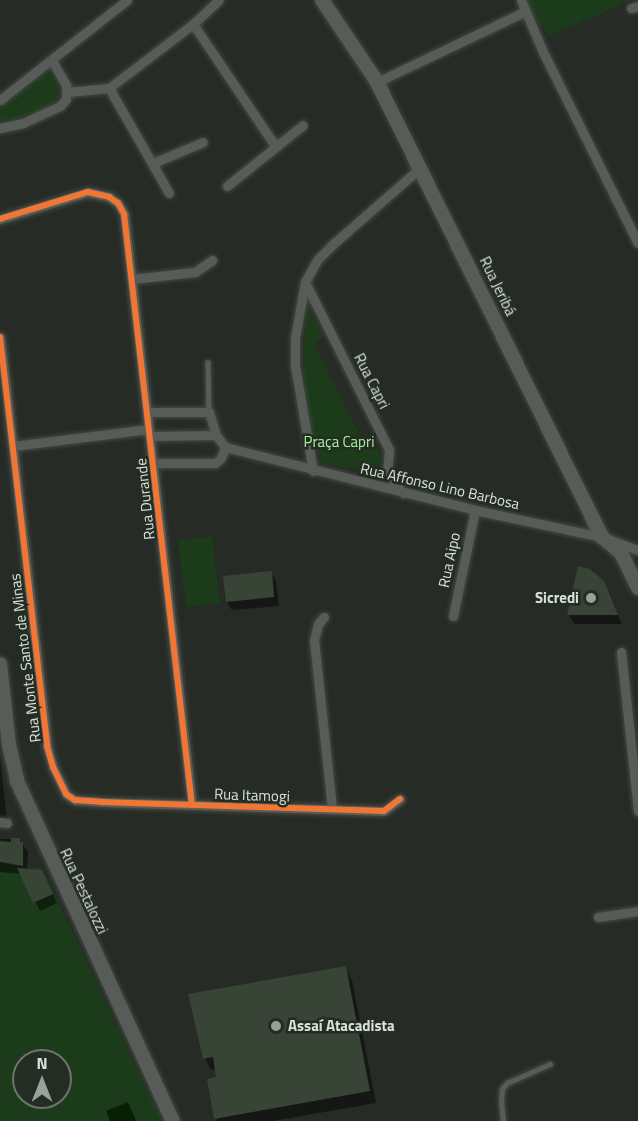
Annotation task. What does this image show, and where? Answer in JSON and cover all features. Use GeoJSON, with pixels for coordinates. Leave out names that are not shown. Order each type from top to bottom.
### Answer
{"type":"FeatureCollection","features":[{"type":"Feature","properties":{"kind":"street"},"geometry":{"type":"LineString","coordinates":[[0,100],[127,0]]}},
{"type":"Feature","properties":{"kind":"street"},"geometry":{"type":"LineString","coordinates":[[68,92],[109,88],[193,24],[219,0]]}},
{"type":"Feature","properties":{"kind":"street","name":"Rua Jeribá"},"geometry":{"type":"LineString","coordinates":[[322,0],[376,82],[421,167],[602,537],[621,553],[638,588]]}},
{"type":"Feature","properties":{"kind":"street"},"geometry":{"type":"LineString","coordinates":[[521,0],[524,12],[638,243]]}},
{"type":"Feature","properties":{"kind":"street"},"geometry":{"type":"LineString","coordinates":[[376,82],[524,12]]}},
{"type":"Feature","properties":{"kind":"street"},"geometry":{"type":"LineString","coordinates":[[193,24],[276,147]]}},
{"type":"Feature","properties":{"kind":"street"},"geometry":{"type":"LineString","coordinates":[[0,128],[23,123],[60,106],[66,99],[68,92],[52,61]]}},
{"type":"Feature","properties":{"kind":"street"},"geometry":{"type":"LineString","coordinates":[[109,88],[169,193]]}},
{"type":"Feature","properties":{"kind":"street"},"geometry":{"type":"LineString","coordinates":[[227,186],[303,125]]}},
{"type":"Feature","properties":{"kind":"street"},"geometry":{"type":"LineString","coordinates":[[153,163],[203,142]]}},
{"type":"Feature","properties":{"kind":"street"},"geometry":{"type":"LineString","coordinates":[[313,471],[295,366],[296,329],[305,282],[318,259],[332,245],[421,167]]}},
{"type":"Feature","properties":{"kind":"street","name":"Rua Durande"},"geometry":{"type":"LineString","coordinates":[[0,219],[88,192],[109,197],[118,203],[124,214],[192,805]]}},
{"type":"Feature","properties":{"kind":"street"},"geometry":{"type":"LineString","coordinates":[[132,279],[195,272],[212,260]]}},
{"type":"Feature","properties":{"kind":"street","name":"Rua Capri"},"geometry":{"type":"LineString","coordinates":[[305,282],[389,450],[387,474],[403,493]]}},
{"type":"Feature","properties":{"kind":"street","name":"Rua Monte Santo de Minas"},"geometry":{"type":"LineString","coordinates":[[0,337],[47,746],[52,767],[66,794]]}},
{"type":"Feature","properties":{"kind":"street"},"geometry":{"type":"LineString","coordinates":[[147,412],[209,412],[216,435],[230,448],[214,462],[153,463]]}},
{"type":"Feature","properties":{"kind":"street"},"geometry":{"type":"LineString","coordinates":[[12,446],[150,433],[216,435]]}},
{"type":"Feature","properties":{"kind":"street","name":"Rua Affonso Lino Barbosa"},"geometry":{"type":"LineString","coordinates":[[230,448],[403,493],[602,537],[638,550]]}},
{"type":"Feature","properties":{"kind":"street","name":"Rua Aipo"},"geometry":{"type":"LineString","coordinates":[[453,616],[475,510]]}},
{"type":"Feature","properties":{"kind":"street"},"geometry":{"type":"LineString","coordinates":[[324,617],[318,624],[314,640],[332,809]]}},
{"type":"Feature","properties":{"kind":"street"},"geometry":{"type":"LineString","coordinates":[[621,652],[633,722],[638,811]]}},
{"type":"Feature","properties":{"kind":"street","name":"Rua Pestalozzi"},"geometry":{"type":"LineString","coordinates":[[0,664],[9,745],[17,781],[172,1121]]}},
{"type":"Feature","properties":{"kind":"street","name":"Rua Itamogi"},"geometry":{"type":"LineString","coordinates":[[66,794],[75,800],[384,811],[400,799]]}},
{"type":"Feature","properties":{"kind":"street"},"geometry":{"type":"LineString","coordinates":[[598,917],[638,911]]}},
{"type":"Feature","properties":{"kind":"lane"},"geometry":{"type":"LineString","coordinates":[[208,362],[209,412]]}},
{"type":"Feature","properties":{"kind":"lane"},"geometry":{"type":"LineString","coordinates":[[502,1121],[502,1089],[507,1083],[550,1064]]}},
{"type":"Feature","properties":{"kind":"green space"},"geometry":{"type":"Polygon","coordinates":[[[526,0],[632,0],[549,36],[533,16],[526,0]]]}},
{"type":"Feature","properties":{"kind":"green space"},"geometry":{"type":"Polygon","coordinates":[[[45,74],[53,75],[58,80],[58,98],[49,107],[17,119],[0,121],[0,106],[45,74]]]}},
{"type":"Feature","properties":{"kind":"green space","name":"Praça Capri"},"geometry":{"type":"Polygon","coordinates":[[[307,305],[324,336],[314,345],[367,449],[375,444],[382,459],[375,472],[322,464],[304,392],[303,350],[307,305]]]}},
{"type":"Feature","properties":{"kind":"green space"},"geometry":{"type":"Polygon","coordinates":[[[212,536],[220,603],[186,607],[178,540],[212,536]]]}},
{"type":"Feature","properties":{"kind":"green space"},"geometry":{"type":"Polygon","coordinates":[[[0,865],[42,868],[162,1121],[0,1121],[0,865]]]}},
{"type":"Feature","properties":{"kind":"shaded area"},"geometry":{"type":"Polygon","coordinates":[[[128,1102],[136,1121],[110,1121],[106,1111],[128,1102]]]}},
{"type":"Feature","properties":{"kind":"building","name":"Sicredi"},"geometry":{"type":"Polygon","coordinates":[[[578,566],[590,569],[604,581],[618,615],[567,615],[578,566]]]}},
{"type":"Feature","properties":{"kind":"building"},"geometry":{"type":"Polygon","coordinates":[[[272,571],[274,597],[226,602],[223,576],[272,571]]]}},
{"type":"Feature","properties":{"kind":"building"},"geometry":{"type":"Polygon","coordinates":[[[11,838],[20,838],[20,842],[23,842],[23,866],[0,862],[0,841],[11,842],[11,838]]]}},
{"type":"Feature","properties":{"kind":"building"},"geometry":{"type":"Polygon","coordinates":[[[17,868],[42,870],[53,894],[33,903],[17,868]]]}},
{"type":"Feature","properties":{"kind":"building","name":"Assaí Atacadista"},"geometry":{"type":"Polygon","coordinates":[[[346,966],[370,1091],[214,1119],[207,1079],[216,1077],[213,1057],[203,1059],[188,994],[346,966]]]}},
{"type":"Feature","properties":{"kind":"cycle path"},"geometry":{"type":"LineString","coordinates":[[0,219],[88,192],[109,197],[118,203],[124,214],[192,805]]}},
{"type":"Feature","properties":{"kind":"cycle path"},"geometry":{"type":"LineString","coordinates":[[0,337],[47,746],[53,767],[66,794],[75,800],[101,802],[384,811],[400,799]]}},
{"type":"Feature","properties":{"kind":"place","name":"Sicredi"},"geometry":{"type":"Point","coordinates":[591,598]}},
{"type":"Feature","properties":{"kind":"place","name":"Assaí Atacadista"},"geometry":{"type":"Point","coordinates":[276,1026]}}]}
